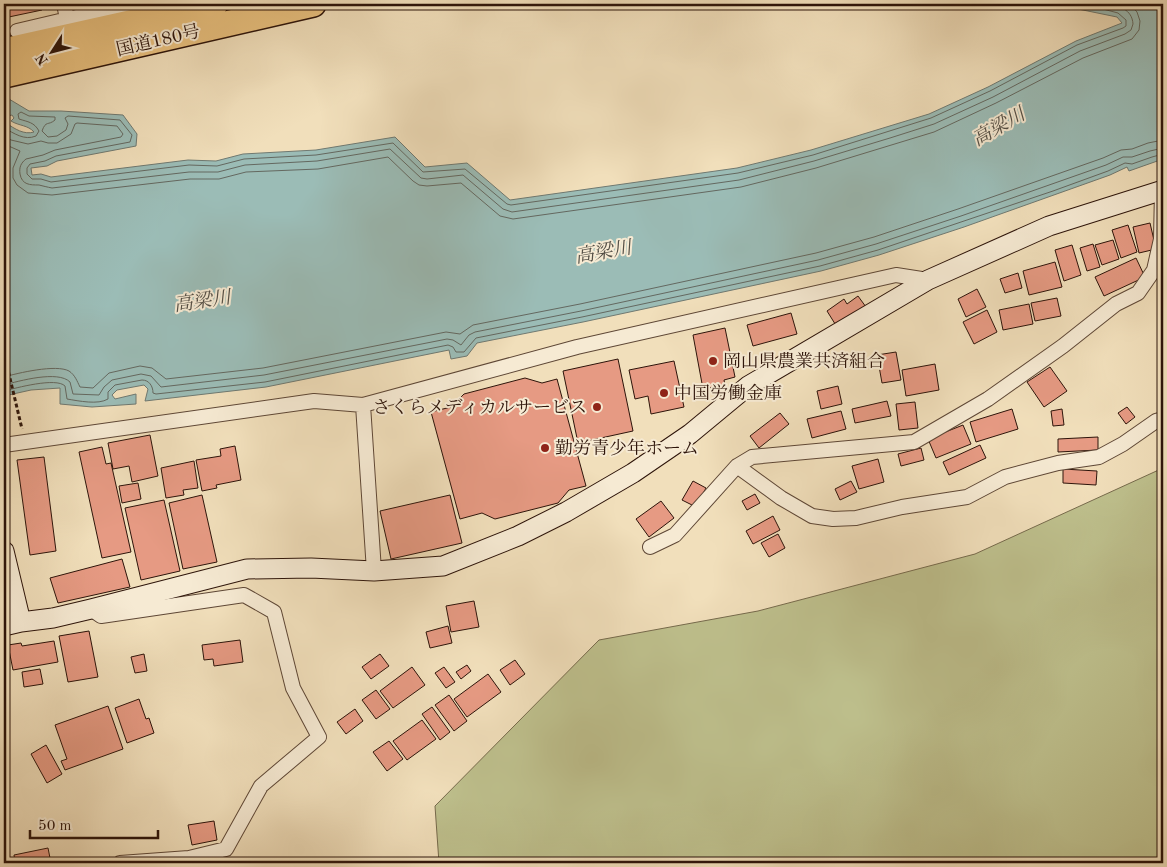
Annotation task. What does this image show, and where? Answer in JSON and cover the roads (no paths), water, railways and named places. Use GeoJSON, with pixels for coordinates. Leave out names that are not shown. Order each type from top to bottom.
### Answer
{"type":"FeatureCollection","features":[{"type":"Feature","properties":{"kind":"highway","name":"国道180号"},"geometry":{"type":"LineString","coordinates":[[10,41],[215,4]]}},
{"type":"Feature","properties":{"kind":"highway","name":"国道180号"},"geometry":{"type":"LineString","coordinates":[[4,75],[313,4]]}},
{"type":"Feature","properties":{"kind":"street"},"geometry":{"type":"LineString","coordinates":[[64,4],[67,20]]}},
{"type":"Feature","properties":{"kind":"street"},"geometry":{"type":"LineString","coordinates":[[10,41],[67,20],[132,4]]}},
{"type":"Feature","properties":{"kind":"street"},"geometry":{"type":"LineString","coordinates":[[4,551],[12,624],[53,618],[247,569],[311,568],[374,571],[443,566],[518,536],[566,512],[634,473],[690,434],[748,386],[928,280],[1049,226],[1163,190],[1161,239],[1154,270],[1138,293],[1116,304],[1063,346],[988,399],[914,442],[752,457],[738,466],[675,535],[650,546]]}},
{"type":"Feature","properties":{"kind":"street"},"geometry":{"type":"LineString","coordinates":[[4,445],[314,401],[363,405],[577,346],[886,277],[896,275],[928,280]]}},
{"type":"Feature","properties":{"kind":"street"},"geometry":{"type":"LineString","coordinates":[[363,405],[374,571]]}},
{"type":"Feature","properties":{"kind":"street"},"geometry":{"type":"LineString","coordinates":[[738,466],[781,498],[812,516],[833,519],[856,518],[902,507],[967,497],[1005,477],[1058,463],[1099,457],[1156,421],[1163,419]]}},
{"type":"Feature","properties":{"kind":"street"},"geometry":{"type":"LineString","coordinates":[[91,609],[101,616],[244,595],[274,612],[293,688],[319,737],[261,786],[226,849],[187,861],[120,863]]}},
{"type":"Feature","properties":{"kind":"water","name":"高梁川"},"geometry":{"type":"Polygon","coordinates":[[[1079,4],[1163,4],[1163,159],[1129,171],[1127,167],[1110,175],[964,227],[879,255],[821,271],[477,343],[467,356],[451,359],[449,350],[266,387],[145,401],[148,389],[144,385],[117,390],[112,395],[115,399],[136,394],[136,404],[92,407],[60,404],[60,388],[31,390],[4,396],[4,124],[6,123],[23,132],[34,132],[11,121],[14,118],[12,115],[4,117],[4,96],[29,111],[123,115],[137,134],[136,146],[57,161],[47,166],[31,168],[32,175],[41,174],[51,177],[188,160],[216,161],[243,154],[316,150],[395,137],[425,167],[467,163],[510,200],[737,168],[811,150],[929,114],[988,87],[1076,41],[1122,23],[1117,17],[1078,9],[1079,4]]]}},
{"type":"Feature","properties":{"kind":"place","name":"岡山県農業共済組合"},"geometry":{"type":"Point","coordinates":[713,361]}},
{"type":"Feature","properties":{"kind":"place","name":"中国労働金庫"},"geometry":{"type":"Point","coordinates":[664,393]}},
{"type":"Feature","properties":{"kind":"place","name":"さくらメディカルサービス"},"geometry":{"type":"Point","coordinates":[597,407]}},
{"type":"Feature","properties":{"kind":"place","name":"勤労青少年ホーム"},"geometry":{"type":"Point","coordinates":[545,448]}}]}
